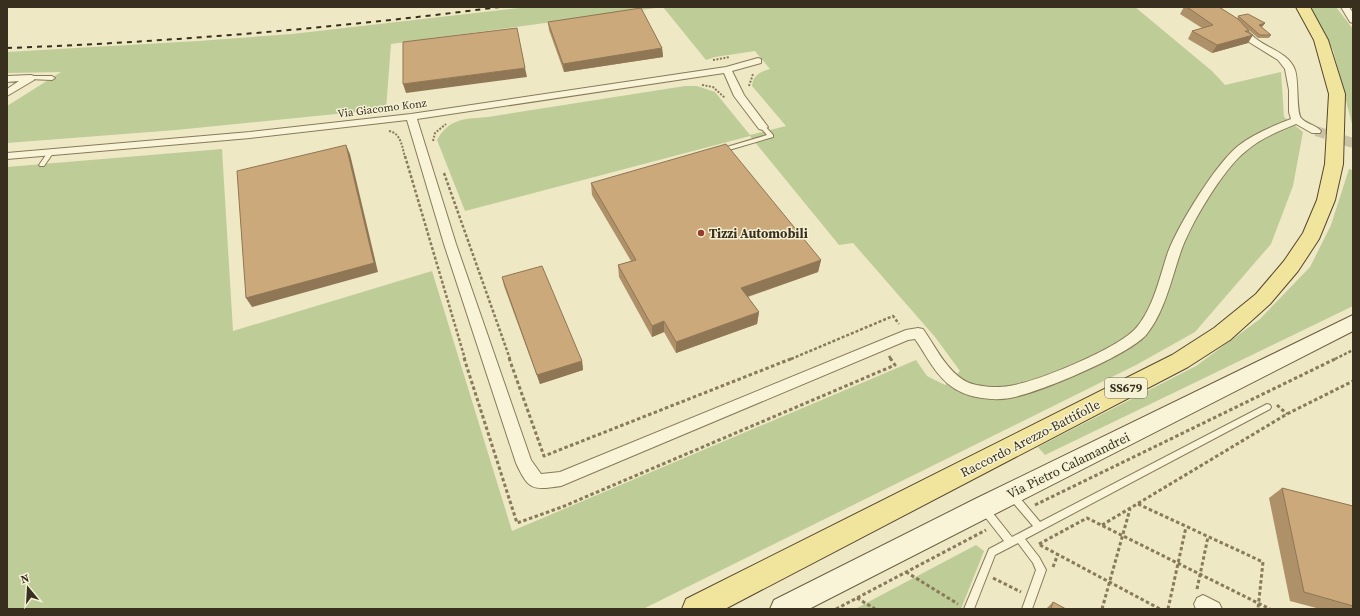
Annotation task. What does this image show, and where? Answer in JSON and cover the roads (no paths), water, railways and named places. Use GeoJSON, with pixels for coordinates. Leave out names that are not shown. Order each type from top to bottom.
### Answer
{"type":"FeatureCollection","features":[{"type":"Feature","properties":{"kind":"main road","name":"Raccordo Arezzo-Battifolle"},"geometry":{"type":"LineString","coordinates":[[696,609],[1180,361],[1222,334],[1263,299],[1291,266],[1312,234],[1326,200],[1334,164],[1337,94],[1321,40],[1303,7]]}},
{"type":"Feature","properties":{"kind":"main road","name":"Via Pietro Calamandrei"},"geometry":{"type":"LineString","coordinates":[[783,609],[1353,322]]}},
{"type":"Feature","properties":{"kind":"street"},"geometry":{"type":"LineString","coordinates":[[1209,7],[1236,24],[1252,40],[1281,58],[1290,70],[1294,90],[1294,112],[1297,120],[1316,131]]}},
{"type":"Feature","properties":{"kind":"street"},"geometry":{"type":"LineString","coordinates":[[1345,7],[1353,20]]}},
{"type":"Feature","properties":{"kind":"street","name":"Via Giacomo Konz"},"geometry":{"type":"LineString","coordinates":[[7,156],[242,136],[411,117],[564,95],[669,77],[727,70],[758,61]]}},
{"type":"Feature","properties":{"kind":"street"},"geometry":{"type":"LineString","coordinates":[[727,70],[738,96],[763,127]]}},
{"type":"Feature","properties":{"kind":"street"},"geometry":{"type":"LineString","coordinates":[[7,79],[30,78]]}},
{"type":"Feature","properties":{"kind":"street"},"geometry":{"type":"LineString","coordinates":[[7,93],[30,78]]}},
{"type":"Feature","properties":{"kind":"street"},"geometry":{"type":"LineString","coordinates":[[411,117],[450,244],[524,463],[537,482],[561,479],[906,335],[918,333],[949,374],[963,386],[987,392],[1009,393],[1030,387],[1122,346],[1140,332],[1151,315],[1179,239],[1226,165],[1242,149],[1260,137],[1297,120]]}},
{"type":"Feature","properties":{"kind":"lane"},"geometry":{"type":"LineString","coordinates":[[30,78],[52,78]]}},
{"type":"Feature","properties":{"kind":"lane"},"geometry":{"type":"LineString","coordinates":[[722,150],[771,136],[763,127]]}},
{"type":"Feature","properties":{"kind":"lane"},"geometry":{"type":"LineString","coordinates":[[42,165],[50,153]]}},
{"type":"Feature","properties":{"kind":"lane"},"geometry":{"type":"LineString","coordinates":[[966,608],[984,573],[992,552],[1267,407]]}},
{"type":"Feature","properties":{"kind":"lane"},"geometry":{"type":"LineString","coordinates":[[1011,493],[1039,527]]}},
{"type":"Feature","properties":{"kind":"lane"},"geometry":{"type":"LineString","coordinates":[[983,507],[997,524],[1036,560],[1041,570],[1027,609]]}},
{"type":"Feature","properties":{"kind":"tunnel"},"geometry":{"type":"LineString","coordinates":[[1316,131],[1353,143]]}},
{"type":"Feature","properties":{"kind":"railway"},"geometry":{"type":"LineString","coordinates":[[7,48],[131,42],[315,28],[500,7]]}},
{"type":"Feature","properties":{"kind":"place","name":"Tizzi Automobili"},"geometry":{"type":"Point","coordinates":[701,233]}}]}
